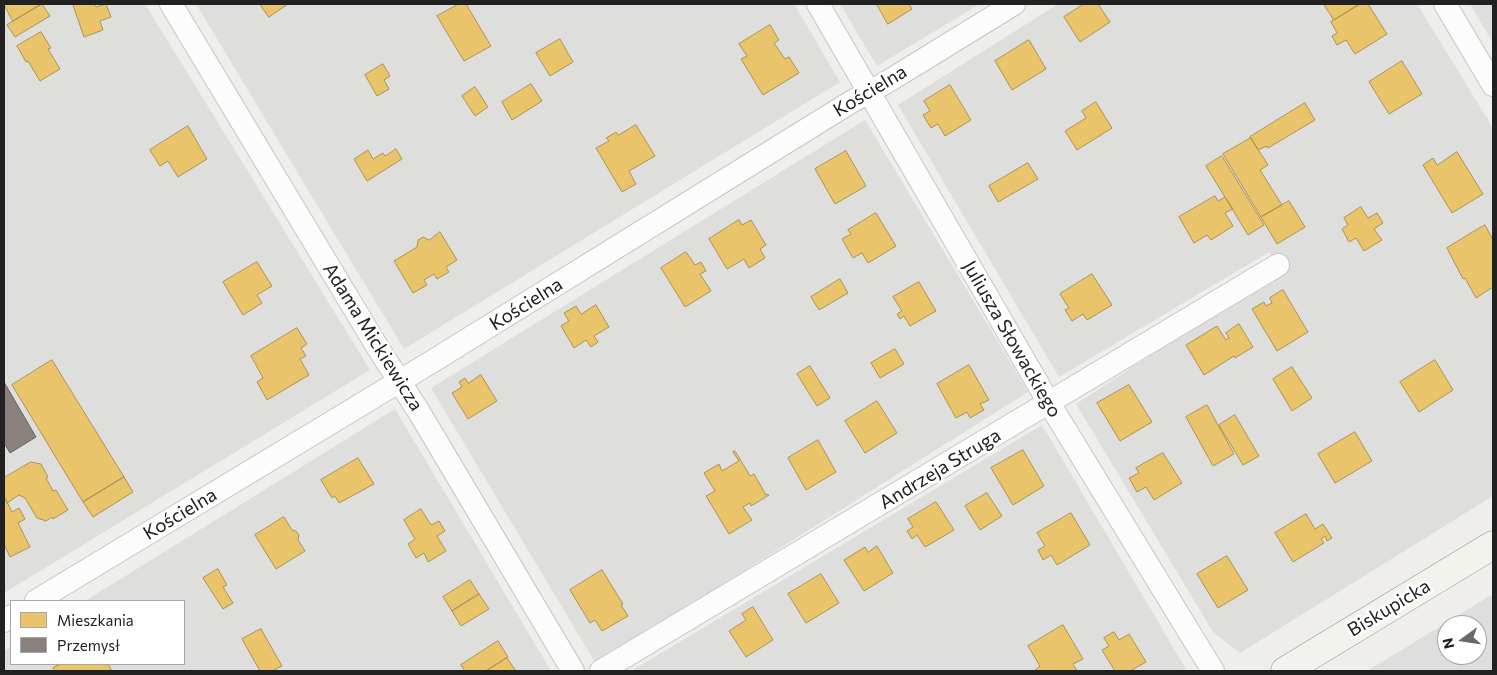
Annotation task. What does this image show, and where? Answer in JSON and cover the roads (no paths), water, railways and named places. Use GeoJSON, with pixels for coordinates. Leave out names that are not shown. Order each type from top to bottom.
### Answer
{"type":"FeatureCollection","features":[{"type":"Feature","properties":{"kind":"main road","name":"Biskupicka"},"geometry":{"type":"LineString","coordinates":[[1285,671],[1493,545]]}},
{"type":"Feature","properties":{"kind":"street","name":"Adama Mickiewicza"},"geometry":{"type":"LineString","coordinates":[[171,4],[399,382],[419,412],[572,671]]}},
{"type":"Feature","properties":{"kind":"street","name":"Juliusza Słowackiego"},"geometry":{"type":"LineString","coordinates":[[818,4],[1049,403],[1213,671]]}},
{"type":"Feature","properties":{"kind":"street","name":"Kościelna"},"geometry":{"type":"LineString","coordinates":[[38,600],[399,382],[1014,4]]}},
{"type":"Feature","properties":{"kind":"street"},"geometry":{"type":"LineString","coordinates":[[1445,4],[1493,85]]}},
{"type":"Feature","properties":{"kind":"street","name":"Andrzeja Struga"},"geometry":{"type":"LineString","coordinates":[[601,671],[1278,265]]}}]}
